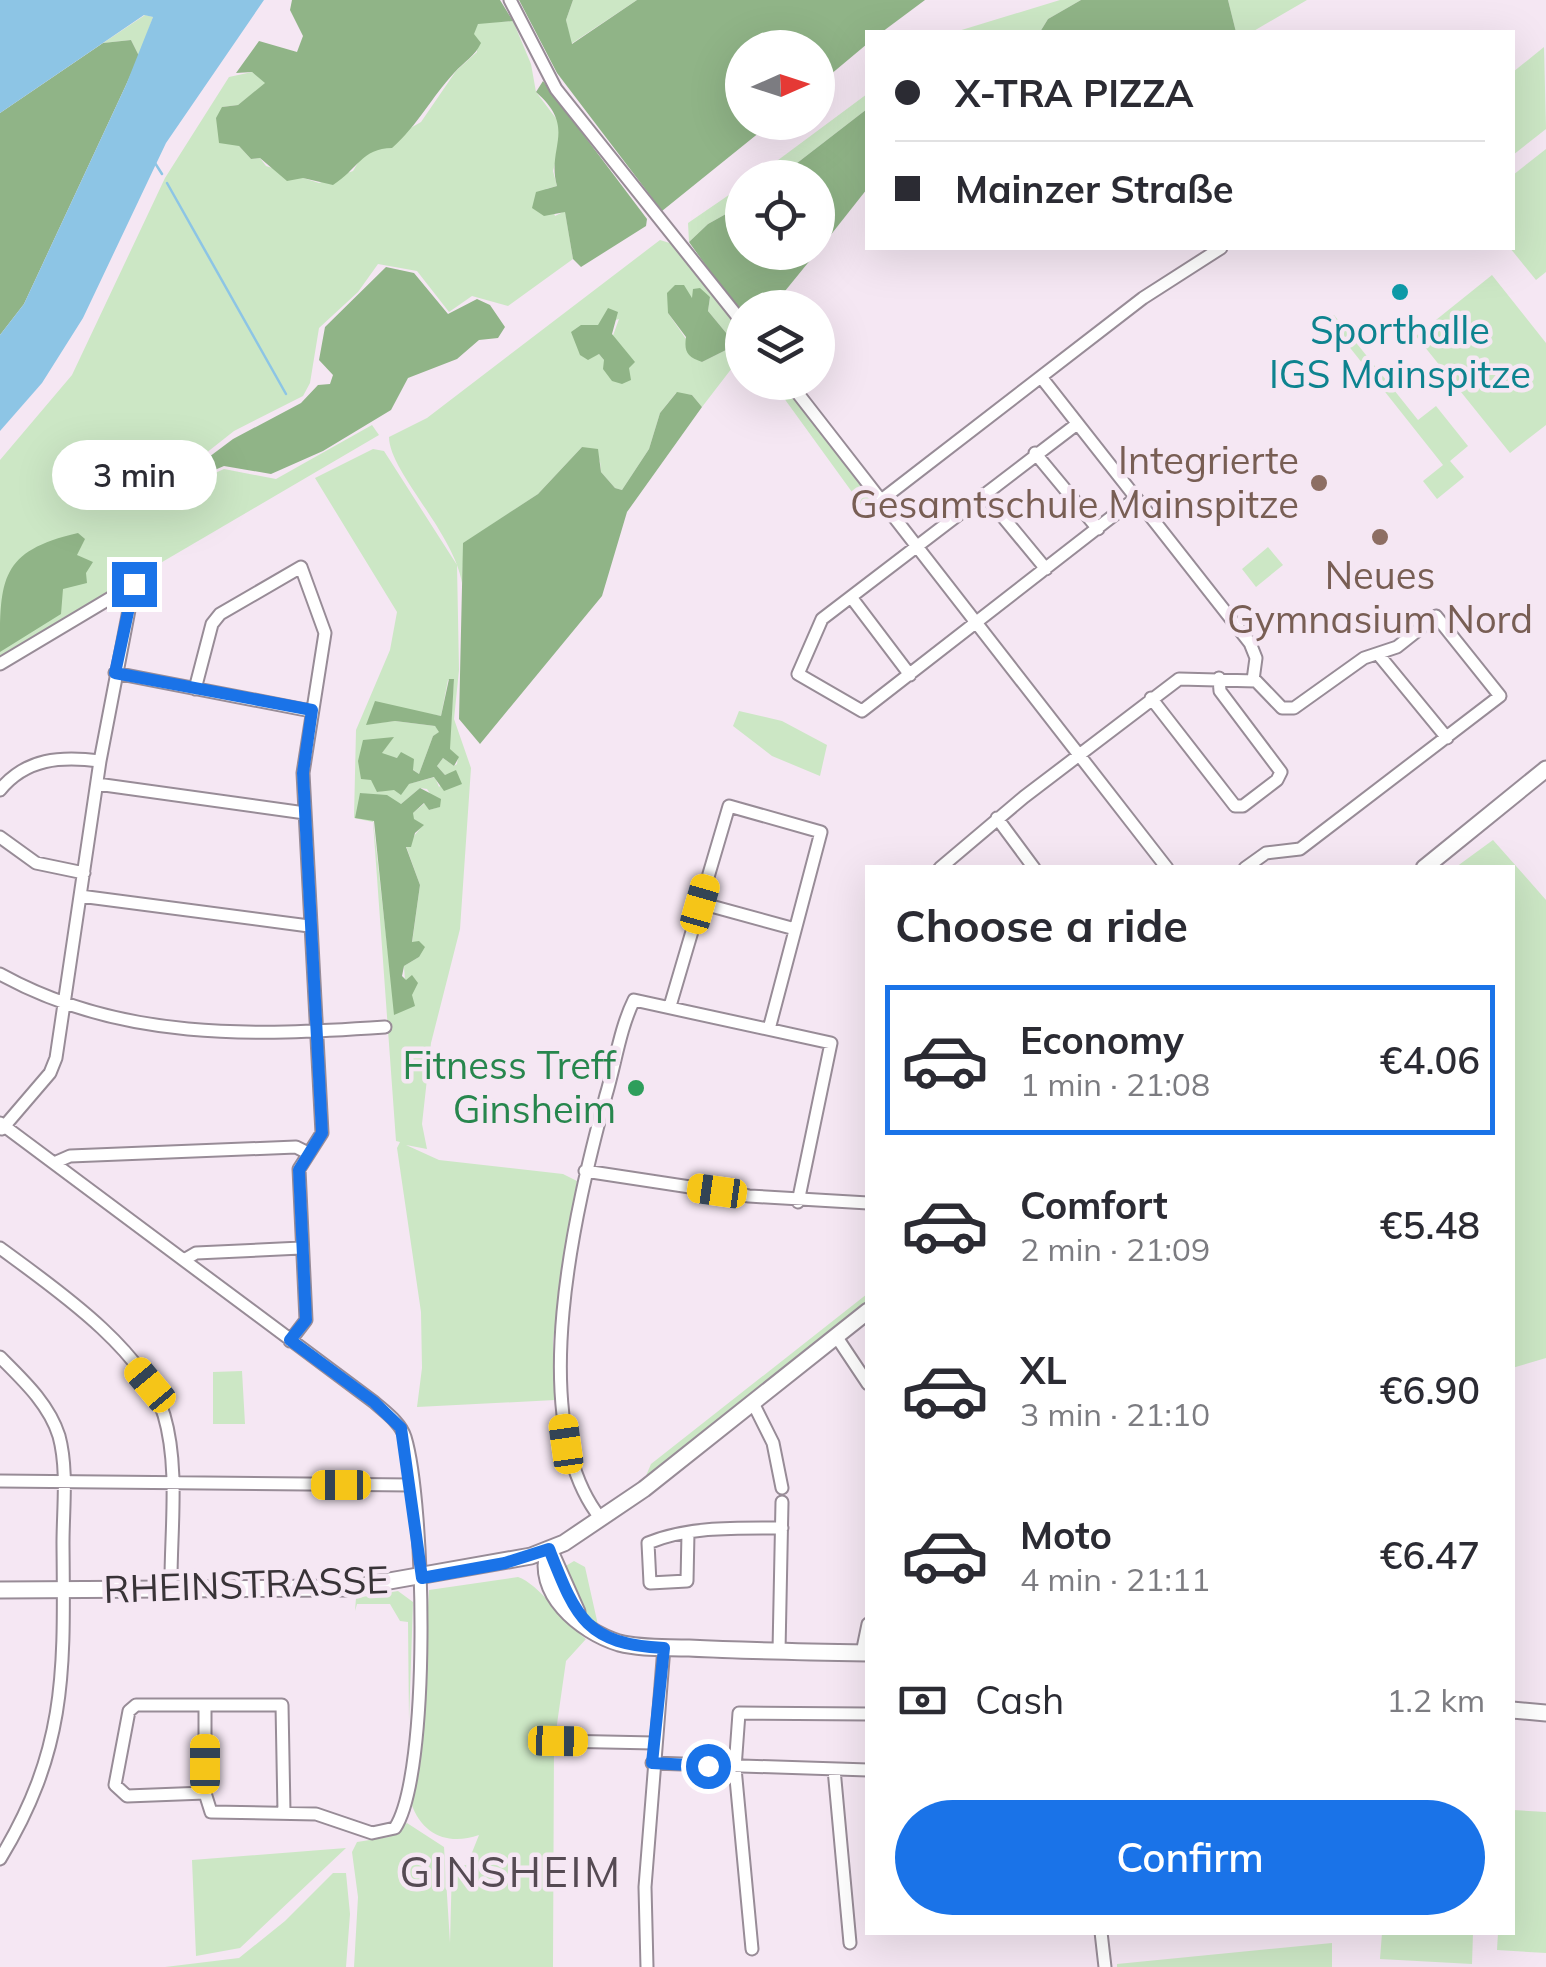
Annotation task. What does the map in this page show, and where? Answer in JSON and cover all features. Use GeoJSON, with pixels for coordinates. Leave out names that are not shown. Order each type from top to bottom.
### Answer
{"type":"FeatureCollection","features":[{"type":"Feature","properties":{"kind":"main road"},"geometry":{"type":"LineString","coordinates":[[1428,865],[1546,769]]}},
{"type":"Feature","properties":{"kind":"main road","name":"RHEINSTRASSE"},"geometry":{"type":"LineString","coordinates":[[0,1590],[350,1588],[505,1563],[549,1549],[601,1518],[865,1312]]}},
{"type":"Feature","properties":{"kind":"main road"},"geometry":{"type":"LineString","coordinates":[[546,1583],[542,1568],[549,1549]]}},
{"type":"Feature","properties":{"kind":"main road"},"geometry":{"type":"LineString","coordinates":[[549,1549],[581,1620]]}},
{"type":"Feature","properties":{"kind":"main road"},"geometry":{"type":"LineString","coordinates":[[505,1563],[546,1583],[581,1620],[615,1642],[664,1648],[865,1653]]}},
{"type":"Feature","properties":{"kind":"main road"},"geometry":{"type":"LineString","coordinates":[[1515,1710],[1546,1713]]}},
{"type":"Feature","properties":{"kind":"street"},"geometry":{"type":"LineString","coordinates":[[510,0],[556,89],[725,301]]}},
{"type":"Feature","properties":{"kind":"street"},"geometry":{"type":"LineString","coordinates":[[880,501],[1143,298],[1217,250]]}},
{"type":"Feature","properties":{"kind":"street"},"geometry":{"type":"LineString","coordinates":[[1041,377],[1250,643],[1256,658],[1253,680]]}},
{"type":"Feature","properties":{"kind":"street"},"geometry":{"type":"LineString","coordinates":[[803,400],[1165,865]]}},
{"type":"Feature","properties":{"kind":"street"},"geometry":{"type":"LineString","coordinates":[[1077,424],[822,620],[798,674],[862,711],[1136,498]]}},
{"type":"Feature","properties":{"kind":"street"},"geometry":{"type":"LineString","coordinates":[[1035,454],[1098,529]]}},
{"type":"Feature","properties":{"kind":"street"},"geometry":{"type":"LineString","coordinates":[[984,494],[1046,570]]}},
{"type":"Feature","properties":{"kind":"street"},"geometry":{"type":"LineString","coordinates":[[196,688],[212,624],[220,614],[301,567],[326,633],[303,773],[322,1133],[299,1170],[306,1320],[290,1340]]}},
{"type":"Feature","properties":{"kind":"street"},"geometry":{"type":"LineString","coordinates":[[0,664],[134,584],[100,761],[66,1006],[50,1072],[1,1127],[374,1402],[401,1428],[422,1578],[415,1743],[402,1817],[389,1832],[358,1828],[316,1814],[211,1812],[205,1794],[205,1705]]}},
{"type":"Feature","properties":{"kind":"street"},"geometry":{"type":"LineString","coordinates":[[851,597],[910,675]]}},
{"type":"Feature","properties":{"kind":"street"},"geometry":{"type":"LineString","coordinates":[[943,865],[1150,698],[1188,676],[1253,680],[1282,708],[1294,708],[1364,658],[1397,647],[1436,616],[1500,696],[1300,849],[1266,853],[1250,865]]}},
{"type":"Feature","properties":{"kind":"street"},"geometry":{"type":"LineString","coordinates":[[1378,654],[1446,738]]}},
{"type":"Feature","properties":{"kind":"street"},"geometry":{"type":"LineString","coordinates":[[115,673],[312,710]]}},
{"type":"Feature","properties":{"kind":"street"},"geometry":{"type":"LineString","coordinates":[[1150,698],[1236,806],[1243,806],[1277,780],[1280,772],[1220,691],[1218,678]]}},
{"type":"Feature","properties":{"kind":"street"},"geometry":{"type":"LineString","coordinates":[[0,790],[14,773],[41,761],[68,757],[100,761]]}},
{"type":"Feature","properties":{"kind":"street"},"geometry":{"type":"LineString","coordinates":[[97,784],[305,812]]}},
{"type":"Feature","properties":{"kind":"street"},"geometry":{"type":"LineString","coordinates":[[670,1006],[729,806],[821,832],[768,1028]]}},
{"type":"Feature","properties":{"kind":"street"},"geometry":{"type":"LineString","coordinates":[[997,818],[1032,865]]}},
{"type":"Feature","properties":{"kind":"street"},"geometry":{"type":"LineString","coordinates":[[0,837],[36,863],[84,874]]}},
{"type":"Feature","properties":{"kind":"street"},"geometry":{"type":"LineString","coordinates":[[952,856],[959,865]]}},
{"type":"Feature","properties":{"kind":"street"},"geometry":{"type":"LineString","coordinates":[[80,896],[310,926]]}},
{"type":"Feature","properties":{"kind":"street"},"geometry":{"type":"LineString","coordinates":[[700,904],[795,929]]}},
{"type":"Feature","properties":{"kind":"street"},"geometry":{"type":"LineString","coordinates":[[0,974],[66,1006],[200,1033],[385,1027]]}},
{"type":"Feature","properties":{"kind":"street"},"geometry":{"type":"LineString","coordinates":[[601,1518],[574,1477],[562,1402],[562,1333],[586,1171],[634,1000],[830,1042],[798,1202]]}},
{"type":"Feature","properties":{"kind":"street"},"geometry":{"type":"LineString","coordinates":[[54,1163],[70,1156],[296,1147],[308,1153]]}},
{"type":"Feature","properties":{"kind":"street"},"geometry":{"type":"LineString","coordinates":[[586,1171],[798,1202],[865,1204]]}},
{"type":"Feature","properties":{"kind":"street"},"geometry":{"type":"LineString","coordinates":[[0,1248],[63,1294],[115,1343],[150,1385],[164,1414],[170,1485],[171,1590]]}},
{"type":"Feature","properties":{"kind":"street"},"geometry":{"type":"LineString","coordinates":[[184,1260],[196,1253],[301,1248]]}},
{"type":"Feature","properties":{"kind":"street"},"geometry":{"type":"LineString","coordinates":[[836,1336],[865,1380]]}},
{"type":"Feature","properties":{"kind":"street"},"geometry":{"type":"LineString","coordinates":[[0,1357],[46,1409],[59,1436],[64,1590],[63,1676],[52,1748],[24,1818],[0,1859]]}},
{"type":"Feature","properties":{"kind":"street"},"geometry":{"type":"LineString","coordinates":[[753,1402],[774,1443],[782,1495],[779,1652]]}},
{"type":"Feature","properties":{"kind":"street"},"geometry":{"type":"LineString","coordinates":[[0,1481],[411,1485]]}},
{"type":"Feature","properties":{"kind":"street"},"geometry":{"type":"LineString","coordinates":[[688,1533],[687,1582],[650,1583],[648,1543],[688,1533],[782,1528]]}},
{"type":"Feature","properties":{"kind":"street"},"geometry":{"type":"LineString","coordinates":[[647,1967],[645,1887],[664,1648]]}},
{"type":"Feature","properties":{"kind":"street"},"geometry":{"type":"LineString","coordinates":[[205,1794],[127,1796],[116,1786],[129,1712],[136,1705],[282,1705],[284,1812]]}},
{"type":"Feature","properties":{"kind":"street"},"geometry":{"type":"LineString","coordinates":[[752,1949],[735,1768],[740,1713],[865,1714]]}},
{"type":"Feature","properties":{"kind":"street"},"geometry":{"type":"LineString","coordinates":[[558,1741],[654,1743]]}},
{"type":"Feature","properties":{"kind":"street"},"geometry":{"type":"LineString","coordinates":[[652,1763],[865,1770]]}},
{"type":"Feature","properties":{"kind":"street"},"geometry":{"type":"LineString","coordinates":[[834,1769],[850,1943]]}},
{"type":"Feature","properties":{"kind":"street"},"geometry":{"type":"LineString","coordinates":[[1101,1935],[1105,1967]]}},
{"type":"Feature","properties":{"kind":"green space"},"geometry":{"type":"Polygon","coordinates":[[[292,0],[500,0],[513,21],[478,24],[474,34],[481,43],[479,48],[392,148],[366,156],[333,185],[303,178],[287,181],[260,158],[251,159],[239,146],[219,143],[216,118],[222,107],[238,105],[265,83],[252,72],[236,73],[259,41],[297,52],[303,36],[290,10],[292,0]]]}},
{"type":"Feature","properties":{"kind":"green space"},"geometry":{"type":"Polygon","coordinates":[[[519,0],[573,0],[566,20],[572,44],[637,0],[925,0],[885,30],[865,30],[865,46],[835,71],[835,30],[725,30],[725,140],[750,140],[662,211],[557,73],[519,0]]]}},
{"type":"Feature","properties":{"kind":"green space"},"geometry":{"type":"Polygon","coordinates":[[[573,0],[637,0],[571,44],[566,20],[573,0]]]}},
{"type":"Feature","properties":{"kind":"green space"},"geometry":{"type":"Polygon","coordinates":[[[1060,0],[1081,0],[1048,19],[1041,30],[962,30],[1060,0]]]}},
{"type":"Feature","properties":{"kind":"green space"},"geometry":{"type":"Polygon","coordinates":[[[1081,0],[1228,0],[1236,30],[1041,30],[1048,19],[1081,0]]]}},
{"type":"Feature","properties":{"kind":"green space"},"geometry":{"type":"Polygon","coordinates":[[[1228,0],[1307,0],[1255,30],[1236,30],[1228,0]]]}},
{"type":"Feature","properties":{"kind":"green space"},"geometry":{"type":"Polygon","coordinates":[[[145,15],[153,17],[139,56],[131,40],[103,43],[145,15]]]}},
{"type":"Feature","properties":{"kind":"green space"},"geometry":{"type":"Polygon","coordinates":[[[513,21],[531,64],[536,92],[558,121],[562,138],[553,171],[557,186],[546,189],[555,216],[565,211],[573,259],[508,306],[472,296],[449,312],[417,271],[378,264],[358,292],[319,328],[310,383],[303,396],[234,431],[177,476],[182,488],[224,469],[276,479],[372,425],[379,435],[0,657],[0,460],[72,375],[165,178],[229,77],[252,72],[266,83],[238,105],[222,107],[239,146],[251,159],[260,158],[266,166],[319,183],[353,171],[362,156],[421,122],[456,71],[477,52],[473,35],[478,23],[513,21]]]}},
{"type":"Feature","properties":{"kind":"green space"},"geometry":{"type":"Polygon","coordinates":[[[131,40],[139,56],[24,304],[0,335],[0,113],[103,43],[131,40]]]}},
{"type":"Feature","properties":{"kind":"green space"},"geometry":{"type":"Polygon","coordinates":[[[1544,47],[1546,129],[1515,153],[1515,70],[1544,47]]]}},
{"type":"Feature","properties":{"kind":"green space"},"geometry":{"type":"Polygon","coordinates":[[[543,81],[647,219],[646,226],[581,267],[573,259],[565,212],[544,216],[532,208],[536,192],[557,186],[558,128],[549,105],[536,92],[543,81]]]}},
{"type":"Feature","properties":{"kind":"green space"},"geometry":{"type":"Polygon","coordinates":[[[865,95],[865,111],[835,134],[835,118],[865,95]]]}},
{"type":"Feature","properties":{"kind":"green space"},"geometry":{"type":"Polygon","coordinates":[[[865,111],[865,192],[835,229],[835,160],[801,160],[827,140],[835,140],[835,134],[865,111]]]}},
{"type":"Feature","properties":{"kind":"green space"},"geometry":{"type":"Polygon","coordinates":[[[805,140],[827,140],[801,160],[778,160],[805,140]]]}},
{"type":"Feature","properties":{"kind":"green space"},"geometry":{"type":"Polygon","coordinates":[[[1546,149],[1546,272],[1536,280],[1512,250],[1515,250],[1515,173],[1546,149]]]}},
{"type":"Feature","properties":{"kind":"green space"},"geometry":{"type":"Polygon","coordinates":[[[725,198],[725,214],[689,242],[688,223],[725,198]]]}},
{"type":"Feature","properties":{"kind":"green space"},"geometry":{"type":"Polygon","coordinates":[[[725,214],[725,270],[802,270],[786,290],[725,292],[689,242],[725,214]]]}},
{"type":"Feature","properties":{"kind":"green space"},"geometry":{"type":"Polygon","coordinates":[[[660,240],[676,245],[725,309],[725,332],[708,311],[710,297],[694,289],[693,299],[686,294],[669,302],[668,313],[702,362],[725,350],[725,377],[702,407],[692,395],[676,393],[660,413],[649,449],[622,490],[615,488],[601,472],[600,461],[582,447],[538,494],[464,543],[462,583],[447,544],[399,467],[389,437],[427,418],[660,240]],[[619,319],[591,328],[581,325],[593,356],[599,354],[604,360],[619,319]]]}},
{"type":"Feature","properties":{"kind":"green space"},"geometry":{"type":"Polygon","coordinates":[[[386,267],[414,273],[448,314],[477,299],[490,305],[505,327],[498,338],[479,340],[457,359],[408,378],[391,410],[323,451],[271,474],[224,466],[184,483],[185,475],[233,439],[301,403],[318,385],[330,384],[333,375],[319,360],[325,327],[386,267]]]}},
{"type":"Feature","properties":{"kind":"green space"},"geometry":{"type":"Polygon","coordinates":[[[1492,275],[1546,343],[1546,425],[1510,453],[1416,336],[1492,275]]]}},
{"type":"Feature","properties":{"kind":"green space"},"geometry":{"type":"Polygon","coordinates":[[[675,285],[684,285],[692,298],[693,289],[700,288],[710,297],[708,311],[725,332],[725,350],[702,362],[693,358],[686,347],[686,337],[668,313],[667,293],[675,285]]]}},
{"type":"Feature","properties":{"kind":"green space"},"geometry":{"type":"Polygon","coordinates":[[[608,308],[618,312],[612,334],[635,362],[629,368],[631,380],[622,384],[612,381],[599,354],[588,360],[580,355],[571,332],[581,325],[598,325],[608,308]]]}},
{"type":"Feature","properties":{"kind":"green space"},"geometry":{"type":"Polygon","coordinates":[[[1334,315],[1418,420],[1436,406],[1468,446],[1450,461],[1464,477],[1437,499],[1423,481],[1443,465],[1328,320],[1334,315]]]}},
{"type":"Feature","properties":{"kind":"green space"},"geometry":{"type":"Polygon","coordinates":[[[677,392],[692,395],[702,407],[627,512],[602,596],[480,744],[459,719],[463,543],[538,494],[582,447],[598,449],[601,472],[615,488],[622,490],[649,449],[660,413],[677,392]]]}},
{"type":"Feature","properties":{"kind":"green space"},"geometry":{"type":"Polygon","coordinates":[[[785,400],[795,400],[868,494],[871,501],[865,510],[785,400]]]}},
{"type":"Feature","properties":{"kind":"green space"},"geometry":{"type":"Polygon","coordinates":[[[373,449],[384,451],[457,565],[459,670],[454,719],[471,768],[460,929],[431,1043],[422,1124],[427,1149],[406,1145],[439,1160],[563,1174],[577,1181],[553,1340],[555,1400],[417,1407],[422,1368],[421,1312],[397,1148],[400,1142],[396,1141],[373,822],[354,818],[356,730],[390,650],[397,612],[315,478],[373,449]],[[454,679],[448,680],[441,716],[387,706],[367,724],[395,721],[435,726],[440,732],[433,736],[419,774],[397,758],[381,754],[393,737],[360,757],[361,779],[371,779],[378,792],[435,777],[439,787],[453,773],[445,775],[437,766],[443,758],[454,766],[457,764],[458,757],[449,749],[454,679]],[[420,788],[401,804],[361,793],[373,820],[395,1015],[405,981],[404,966],[419,957],[412,943],[420,885],[406,846],[423,825],[413,819],[413,813],[425,803],[429,810],[439,807],[427,789],[420,788]]]}},
{"type":"Feature","properties":{"kind":"green space"},"geometry":{"type":"Polygon","coordinates":[[[78,533],[85,539],[77,555],[93,562],[86,573],[87,583],[63,589],[61,614],[0,652],[1,605],[10,572],[33,549],[78,533]]]}},
{"type":"Feature","properties":{"kind":"green space"},"geometry":{"type":"Polygon","coordinates":[[[1268,547],[1283,565],[1256,587],[1242,569],[1268,547]]]}},
{"type":"Feature","properties":{"kind":"green space"},"geometry":{"type":"Polygon","coordinates":[[[449,679],[454,679],[450,749],[459,757],[454,766],[443,758],[437,766],[445,775],[456,770],[462,784],[444,791],[434,777],[409,784],[401,795],[394,790],[377,792],[371,780],[361,779],[358,761],[363,740],[394,737],[382,753],[397,758],[401,752],[414,759],[413,770],[419,774],[433,736],[439,732],[435,726],[395,721],[366,725],[375,701],[441,716],[449,679]]]}},
{"type":"Feature","properties":{"kind":"green space"},"geometry":{"type":"Polygon","coordinates":[[[739,711],[782,721],[827,745],[820,776],[772,756],[733,726],[739,711]]]}},
{"type":"Feature","properties":{"kind":"green space"},"geometry":{"type":"Polygon","coordinates":[[[420,788],[441,799],[440,807],[429,810],[424,803],[413,813],[414,819],[424,825],[415,833],[411,847],[406,847],[420,885],[412,942],[419,941],[425,947],[419,957],[404,966],[402,976],[406,980],[412,975],[418,983],[412,995],[415,1006],[394,1015],[374,821],[355,818],[360,793],[387,795],[401,804],[420,788]]]}},
{"type":"Feature","properties":{"kind":"green space"},"geometry":{"type":"Polygon","coordinates":[[[1493,840],[1546,900],[1546,1358],[1515,1367],[1515,865],[1459,865],[1493,840]]]}},
{"type":"Feature","properties":{"kind":"green space"},"geometry":{"type":"Polygon","coordinates":[[[865,1296],[865,1305],[645,1478],[651,1464],[865,1296]]]}},
{"type":"Feature","properties":{"kind":"green space"},"geometry":{"type":"Polygon","coordinates":[[[242,1371],[245,1424],[213,1424],[213,1372],[242,1371]]]}},
{"type":"Feature","properties":{"kind":"green space"},"geometry":{"type":"Polygon","coordinates":[[[574,1561],[585,1567],[598,1625],[580,1607],[564,1567],[574,1561]]]}},
{"type":"Feature","properties":{"kind":"green space"},"geometry":{"type":"Polygon","coordinates":[[[518,1577],[534,1587],[586,1639],[566,1661],[554,1745],[553,1967],[354,1967],[358,1897],[352,1852],[357,1842],[389,1837],[407,1823],[444,1847],[450,1943],[452,1865],[467,1865],[479,1835],[458,1839],[430,1831],[411,1803],[420,1752],[429,1590],[518,1577]]]}},
{"type":"Feature","properties":{"kind":"green space"},"geometry":{"type":"Polygon","coordinates":[[[398,1591],[413,1602],[409,1721],[408,1622],[400,1621],[390,1604],[357,1604],[355,1611],[356,1598],[398,1591]]]}},
{"type":"Feature","properties":{"kind":"green space"},"geometry":{"type":"Polygon","coordinates":[[[1515,1810],[1546,1812],[1546,1953],[1497,1950],[1498,1935],[1515,1935],[1515,1810]]]}},
{"type":"Feature","properties":{"kind":"green space"},"geometry":{"type":"Polygon","coordinates":[[[346,1848],[240,1948],[196,1956],[192,1860],[346,1848]]]}},
{"type":"Feature","properties":{"kind":"green space"},"geometry":{"type":"Polygon","coordinates":[[[333,1873],[346,1873],[350,1914],[346,1967],[165,1967],[239,1958],[285,1921],[333,1873]]]}},
{"type":"Feature","properties":{"kind":"green space"},"geometry":{"type":"Polygon","coordinates":[[[1382,1935],[1473,1935],[1472,1964],[1380,1959],[1382,1935]]]}},
{"type":"Feature","properties":{"kind":"green space"},"geometry":{"type":"Polygon","coordinates":[[[1332,1943],[1332,1967],[1117,1967],[1117,1964],[1332,1943]]]}},
{"type":"Feature","properties":{"kind":"water"},"geometry":{"type":"Polygon","coordinates":[[[0,0],[264,0],[166,143],[83,318],[42,383],[0,431],[0,335],[24,304],[126,85],[153,17],[144,15],[0,113],[0,0]]]}},
{"type":"Feature","properties":{"kind":"waterway"},"geometry":{"type":"LineString","coordinates":[[155,163],[162,174]]}},
{"type":"Feature","properties":{"kind":"waterway"},"geometry":{"type":"LineString","coordinates":[[167,183],[286,394]]}},
{"type":"Feature","properties":{"kind":"place","name":"Sporthalle IGS Mainspitze"},"geometry":{"type":"Point","coordinates":[1400,292]}},
{"type":"Feature","properties":{"kind":"place","name":"Integrierte Gesamtschule Mainspitze"},"geometry":{"type":"Point","coordinates":[1319,483]}},
{"type":"Feature","properties":{"kind":"place","name":"Neues Gymnasium Nord"},"geometry":{"type":"Point","coordinates":[1380,537]}},
{"type":"Feature","properties":{"kind":"place","name":"Fitness Treff Ginsheim"},"geometry":{"type":"Point","coordinates":[636,1088]}},
{"type":"Feature","properties":{"kind":"district","name":"GINSHEIM"},"geometry":{"type":"Point","coordinates":[511,1872]}},
{"type":"Feature","properties":{"kind":"route"},"geometry":{"type":"LineString","coordinates":[[134,584],[115,673],[312,710],[303,773],[322,1133],[299,1170],[306,1320],[290,1340],[374,1402],[401,1428],[422,1578],[505,1563],[549,1549],[569,1598],[586,1625],[615,1642],[664,1648],[652,1763],[708,1766]]}}]}
